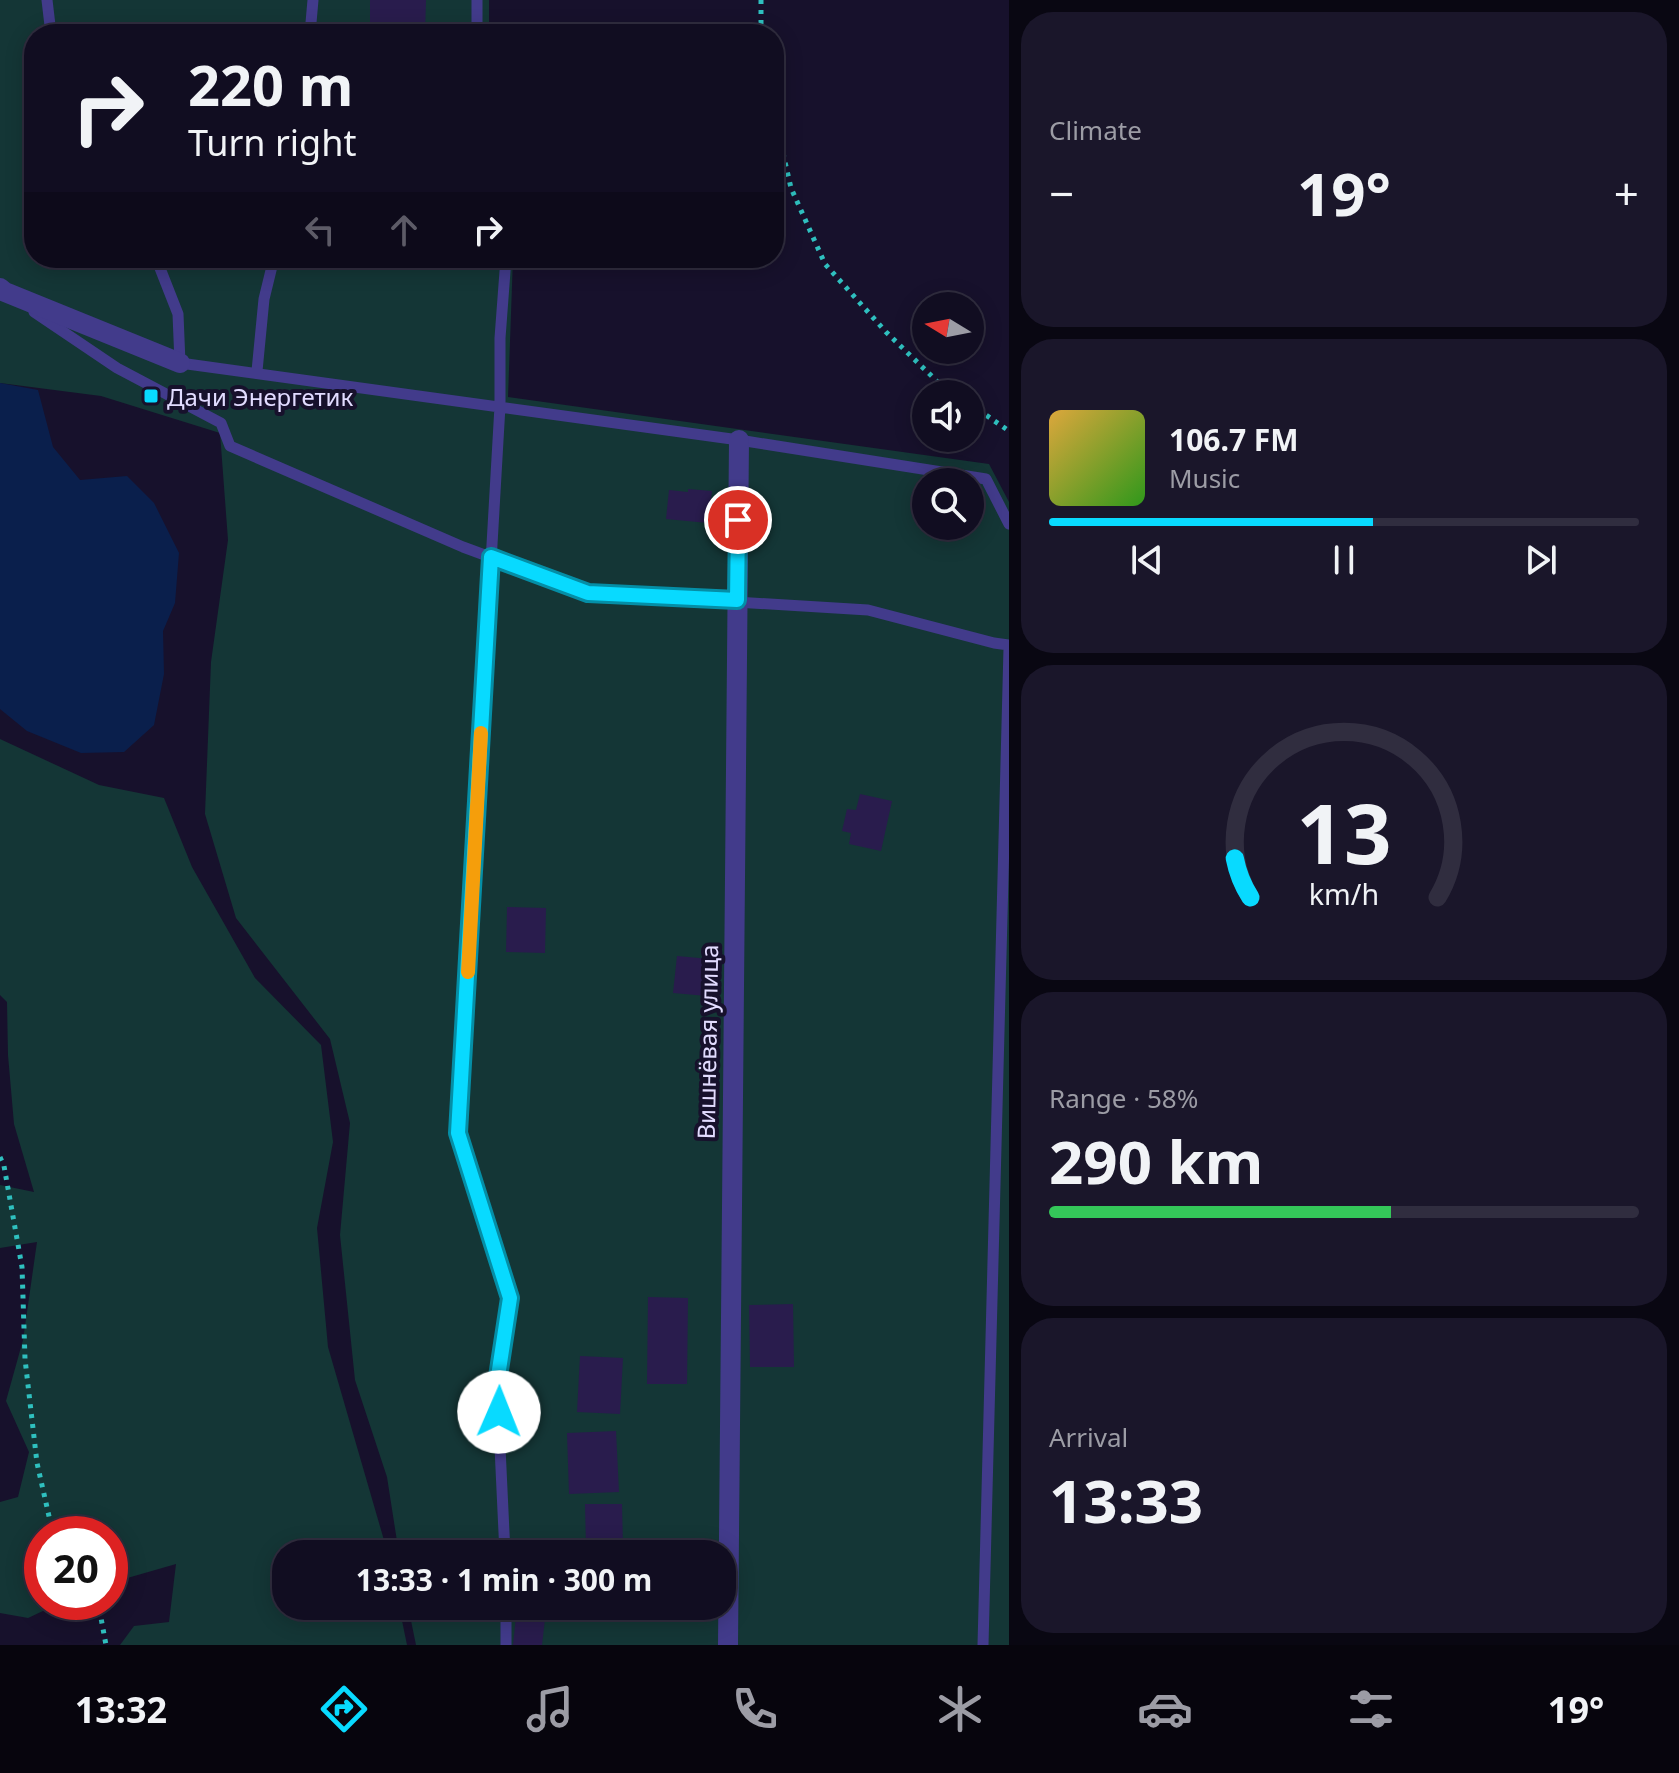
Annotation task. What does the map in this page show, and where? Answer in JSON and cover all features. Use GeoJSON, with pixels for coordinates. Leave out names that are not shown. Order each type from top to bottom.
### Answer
{"type":"FeatureCollection","features":[{"type":"Feature","properties":{"kind":"street"},"geometry":{"type":"LineString","coordinates":[[2,290],[180,363]]}},
{"type":"Feature","properties":{"kind":"street","name":"Вишнёвая улица"},"geometry":{"type":"LineString","coordinates":[[728,1645],[739,440]]}},
{"type":"Feature","properties":{"kind":"lane"},"geometry":{"type":"LineString","coordinates":[[47,0],[50,24]]}},
{"type":"Feature","properties":{"kind":"lane"},"geometry":{"type":"LineString","coordinates":[[311,24],[313,0]]}},
{"type":"Feature","properties":{"kind":"lane"},"geometry":{"type":"LineString","coordinates":[[477,0],[477,24]]}},
{"type":"Feature","properties":{"kind":"lane"},"geometry":{"type":"LineString","coordinates":[[160,268],[178,314],[180,363],[257,371],[739,440],[986,479],[1009,524]]}},
{"type":"Feature","properties":{"kind":"lane"},"geometry":{"type":"LineString","coordinates":[[257,371],[264,299],[272,268]]}},
{"type":"Feature","properties":{"kind":"lane"},"geometry":{"type":"LineString","coordinates":[[504,1540],[497,1383],[510,1298],[458,1133],[505,268]]}},
{"type":"Feature","properties":{"kind":"lane"},"geometry":{"type":"LineString","coordinates":[[2,290],[117,368],[221,423],[230,446],[491,557],[588,593],[868,610],[1009,646],[983,1645]]}},
{"type":"Feature","properties":{"kind":"lane"},"geometry":{"type":"LineString","coordinates":[[506,1620],[506,1645]]}},
{"type":"Feature","properties":{"kind":"path"},"geometry":{"type":"LineString","coordinates":[[761,0],[761,24]]}},
{"type":"Feature","properties":{"kind":"path"},"geometry":{"type":"LineString","coordinates":[[784,158],[791,188],[825,264],[886,332],[936,380]]}},
{"type":"Feature","properties":{"kind":"path"},"geometry":{"type":"LineString","coordinates":[[984,414],[1009,431]]}},
{"type":"Feature","properties":{"kind":"path"},"geometry":{"type":"LineString","coordinates":[[0,1157],[22,1267],[25,1359],[37,1463],[49,1516]]}},
{"type":"Feature","properties":{"kind":"path"},"geometry":{"type":"LineString","coordinates":[[101,1620],[106,1645]]}},
{"type":"Feature","properties":{"kind":"green space"},"geometry":{"type":"Polygon","coordinates":[[[0,0],[489,0],[489,24],[24,24],[24,268],[513,268],[508,397],[989,464],[1009,502],[1009,1645],[416,1645],[411,1620],[736,1620],[736,1540],[397,1540],[387,1477],[355,1380],[340,1235],[350,1123],[330,1039],[236,918],[205,814],[211,662],[228,540],[220,433],[101,396],[0,383],[0,0]]]}},
{"type":"Feature","properties":{"kind":"green space"},"geometry":{"type":"Polygon","coordinates":[[[0,739],[99,785],[164,798],[192,867],[255,978],[321,1045],[333,1142],[317,1228],[328,1347],[384,1540],[272,1540],[272,1620],[402,1620],[407,1645],[120,1645],[134,1626],[169,1622],[176,1564],[128,1578],[128,1516],[24,1516],[24,1617],[0,1613],[0,1502],[18,1497],[29,1452],[6,1401],[23,1340],[37,1242],[0,1248],[0,1185],[34,1192],[14,1124],[7,1002],[0,995],[0,739]]]}},
{"type":"Feature","properties":{"kind":"water"},"geometry":{"type":"Polygon","coordinates":[[[0,383],[38,390],[53,447],[80,480],[127,476],[154,503],[179,553],[175,603],[163,631],[164,674],[154,725],[124,752],[81,753],[27,731],[0,709],[0,383]]]}},
{"type":"Feature","properties":{"kind":"building"},"geometry":{"type":"Polygon","coordinates":[[[370,0],[426,0],[425,24],[370,24],[370,0]]]}},
{"type":"Feature","properties":{"kind":"building"},"geometry":{"type":"Polygon","coordinates":[[[688,489],[712,491],[708,523],[666,519],[669,490],[688,492],[688,489]]]}},
{"type":"Feature","properties":{"kind":"building"},"geometry":{"type":"Polygon","coordinates":[[[860,794],[892,801],[881,851],[849,844],[851,833],[842,831],[847,809],[856,810],[860,794]]]}},
{"type":"Feature","properties":{"kind":"building"},"geometry":{"type":"Polygon","coordinates":[[[507,907],[546,908],[545,953],[506,952],[507,907]]]}},
{"type":"Feature","properties":{"kind":"building"},"geometry":{"type":"Polygon","coordinates":[[[677,956],[710,959],[707,996],[673,993],[677,956]]]}},
{"type":"Feature","properties":{"kind":"building"},"geometry":{"type":"Polygon","coordinates":[[[648,1297],[688,1298],[687,1384],[647,1384],[648,1297]]]}},
{"type":"Feature","properties":{"kind":"building"},"geometry":{"type":"Polygon","coordinates":[[[793,1304],[794,1367],[750,1367],[749,1305],[793,1304]]]}},
{"type":"Feature","properties":{"kind":"building"},"geometry":{"type":"Polygon","coordinates":[[[580,1356],[623,1358],[620,1414],[577,1412],[580,1356]]]}},
{"type":"Feature","properties":{"kind":"building"},"geometry":{"type":"Polygon","coordinates":[[[616,1431],[619,1492],[569,1494],[567,1433],[616,1431]]]}},
{"type":"Feature","properties":{"kind":"building"},"geometry":{"type":"Polygon","coordinates":[[[585,1504],[622,1504],[623,1540],[586,1540],[585,1504]]]}},
{"type":"Feature","properties":{"kind":"building"},"geometry":{"type":"Polygon","coordinates":[[[516,1620],[545,1620],[542,1645],[513,1645],[516,1620]]]}},
{"type":"Feature","properties":{"kind":"slow traffic"},"geometry":{"type":"LineString","coordinates":[[468,972],[481,733]]}},
{"type":"Feature","properties":{"kind":"place","name":"Дачи Энергетик"},"geometry":{"type":"Point","coordinates":[151,396]}},
{"type":"Feature","properties":{"kind":"route"},"geometry":{"type":"LineString","coordinates":[[499,1412],[497,1383],[510,1298],[458,1133],[491,557],[588,593],[737,600],[738,520]]}}]}
